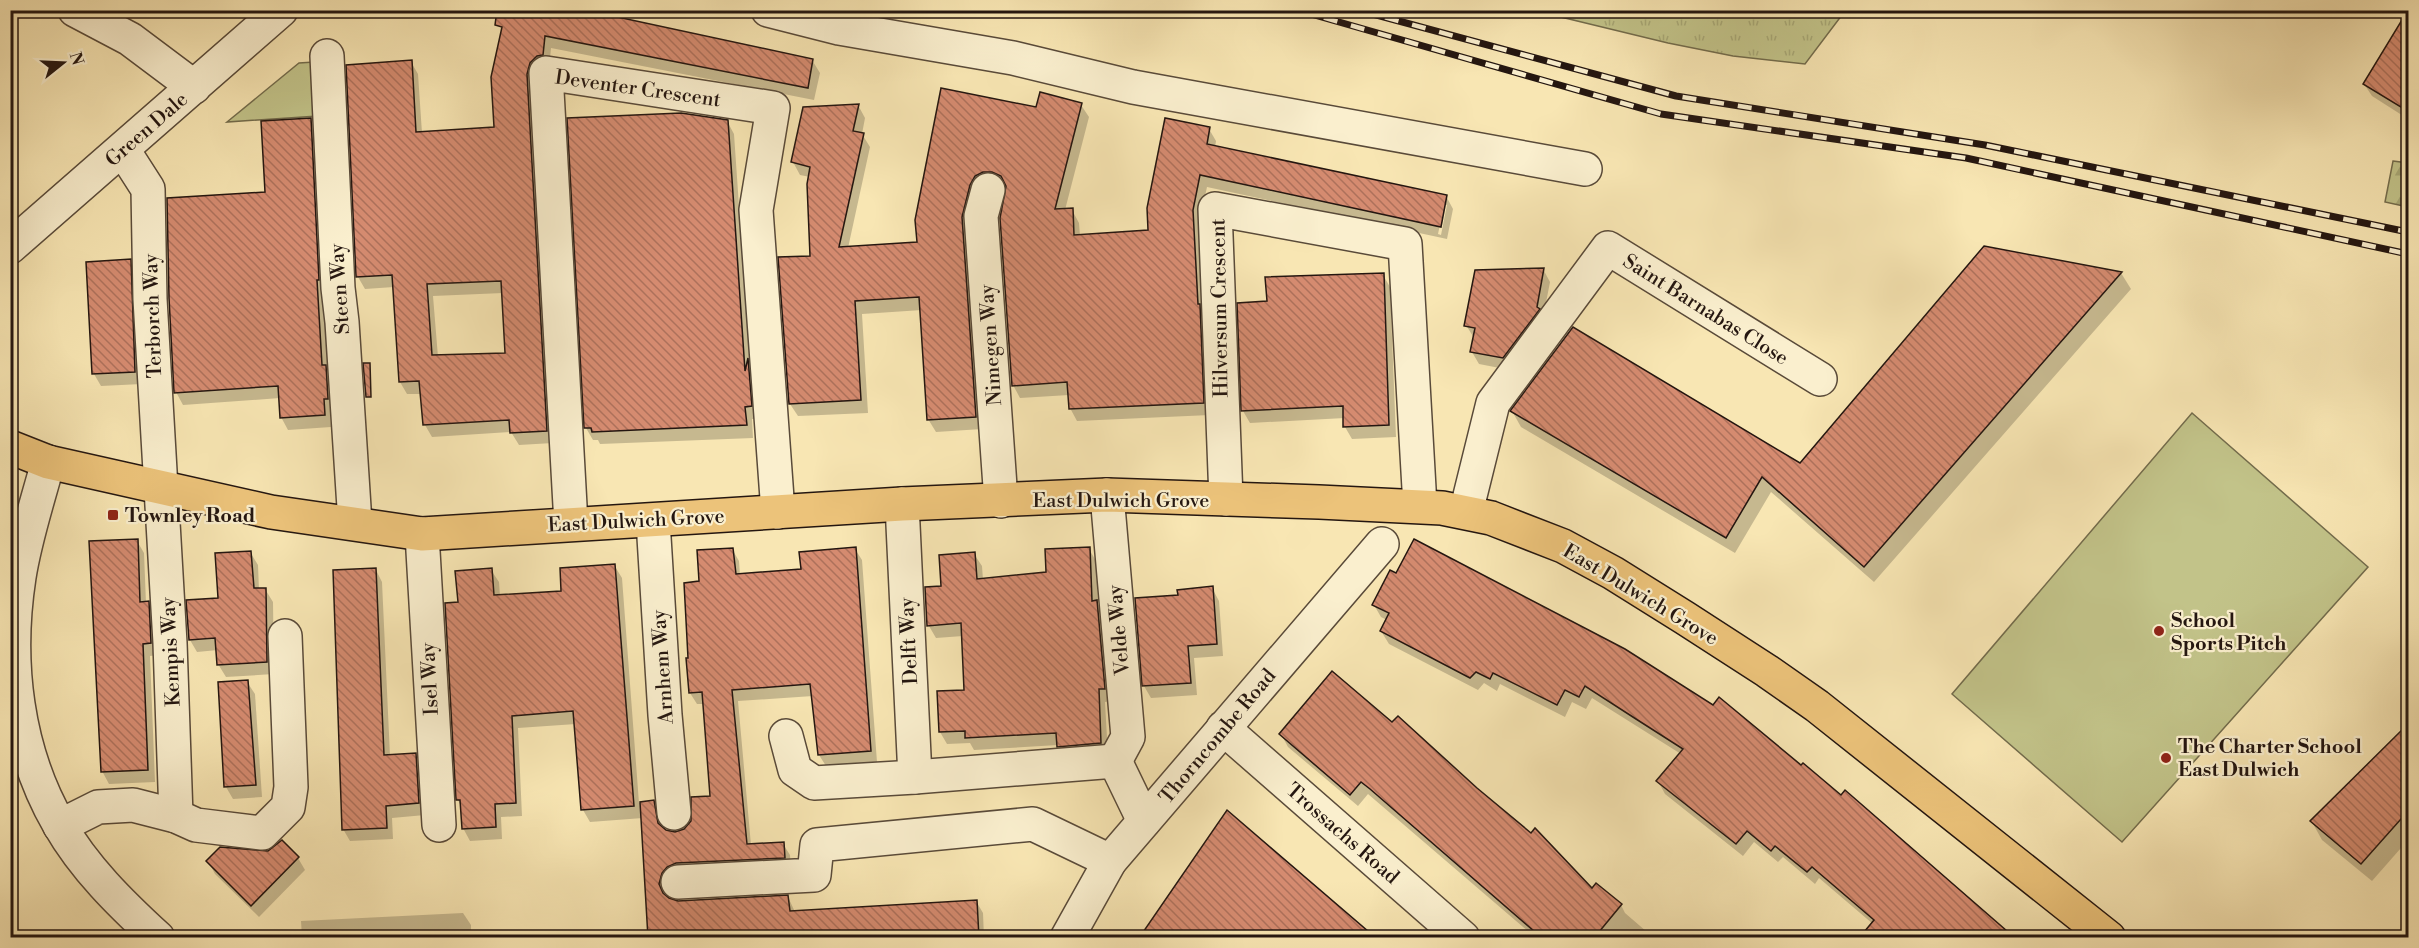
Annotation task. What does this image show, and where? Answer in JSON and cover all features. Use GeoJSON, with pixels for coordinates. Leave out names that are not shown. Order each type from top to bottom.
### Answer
{"type":"FeatureCollection","features":[{"type":"Feature","properties":{"kind":"main road","name":"East Dulwich Grove"},"geometry":{"type":"LineString","coordinates":[[10,447],[48,462],[161,489],[271,512],[422,534],[902,504],[1107,495],[1419,506],[1466,512],[1491,518],[1563,546],[1613,573],[1767,671],[1817,706],[2109,938]]}},
{"type":"Feature","properties":{"kind":"street"},"geometry":{"type":"LineString","coordinates":[[75,10],[130,39],[194,87]]}},
{"type":"Feature","properties":{"kind":"street","name":"Green Dale"},"geometry":{"type":"LineString","coordinates":[[10,247],[281,10]]}},
{"type":"Feature","properties":{"kind":"street"},"geometry":{"type":"LineString","coordinates":[[768,10],[839,28],[1013,58],[1133,87],[1585,170]]}},
{"type":"Feature","properties":{"kind":"street","name":"Steen Way"},"geometry":{"type":"LineString","coordinates":[[327,56],[338,288],[355,523]]}},
{"type":"Feature","properties":{"kind":"street","name":"Deventer Crescent"},"geometry":{"type":"LineString","coordinates":[[571,524],[546,73],[773,108],[756,210],[778,512]]}},
{"type":"Feature","properties":{"kind":"street","name":"Terborch Way"},"geometry":{"type":"LineString","coordinates":[[123,150],[148,189],[150,299],[161,489]]}},
{"type":"Feature","properties":{"kind":"street","name":"Nimegen Way"},"geometry":{"type":"LineString","coordinates":[[988,190],[981,216],[1001,501]]}},
{"type":"Feature","properties":{"kind":"street","name":"Hilversum Crescent"},"geometry":{"type":"LineString","coordinates":[[1226,500],[1215,209],[1405,244],[1419,506]]}},
{"type":"Feature","properties":{"kind":"street","name":"Saint Barnabas Close"},"geometry":{"type":"LineString","coordinates":[[1466,512],[1493,403],[1608,248],[1820,379]]}},
{"type":"Feature","properties":{"kind":"street"},"geometry":{"type":"LineString","coordinates":[[48,462],[19,577],[13,653],[16,699],[41,790],[60,826],[87,864],[111,892],[158,938]]}},
{"type":"Feature","properties":{"kind":"street","name":"Kempis Way"},"geometry":{"type":"LineString","coordinates":[[161,489],[170,643],[176,816]]}},
{"type":"Feature","properties":{"kind":"street","name":"Velde Way"},"geometry":{"type":"LineString","coordinates":[[1107,495],[1128,737],[1114,761]]}},
{"type":"Feature","properties":{"kind":"street","name":"Delft Way"},"geometry":{"type":"LineString","coordinates":[[902,504],[915,777]]}},
{"type":"Feature","properties":{"kind":"street","name":"Arnhem Way"},"geometry":{"type":"LineString","coordinates":[[653,521],[664,715],[674,813]]}},
{"type":"Feature","properties":{"kind":"street","name":"Isel Way"},"geometry":{"type":"LineString","coordinates":[[422,534],[439,825]]}},
{"type":"Feature","properties":{"kind":"street","name":"Thorncombe Road"},"geometry":{"type":"LineString","coordinates":[[1067,938],[1110,861],[1382,544]]}},
{"type":"Feature","properties":{"kind":"street"},"geometry":{"type":"LineString","coordinates":[[60,826],[98,807],[133,805],[176,816],[196,825],[262,833],[288,807],[291,788],[285,636]]}},
{"type":"Feature","properties":{"kind":"street","name":"Trossachs Road"},"geometry":{"type":"LineString","coordinates":[[1223,728],[1462,938]]}},
{"type":"Feature","properties":{"kind":"street"},"geometry":{"type":"LineString","coordinates":[[786,736],[795,770],[814,783],[1114,761],[1144,821]]}},
{"type":"Feature","properties":{"kind":"street"},"geometry":{"type":"LineString","coordinates":[[678,882],[814,875],[817,845],[1033,824],[1110,861]]}},
{"type":"Feature","properties":{"kind":"green space"},"geometry":{"type":"Polygon","coordinates":[[[1845,10],[1805,64],[1733,56],[1668,43],[1536,11],[1845,10]]]}},
{"type":"Feature","properties":{"kind":"green space"},"geometry":{"type":"Polygon","coordinates":[[[314,62],[318,116],[227,122],[299,63],[314,62]]]}},
{"type":"Feature","properties":{"kind":"green space"},"geometry":{"type":"Polygon","coordinates":[[[2393,161],[2408,163],[2408,207],[2385,202],[2393,161]]]}},
{"type":"Feature","properties":{"kind":"green space","name":"School Sports Pitch"},"geometry":{"type":"Polygon","coordinates":[[[2192,413],[2368,567],[2122,842],[1952,694],[2192,413]]]}},
{"type":"Feature","properties":{"kind":"building"},"geometry":{"type":"Polygon","coordinates":[[[497,10],[585,10],[813,59],[808,88],[545,36],[543,55],[537,56],[530,63],[527,74],[547,431],[510,433],[509,420],[423,425],[419,381],[399,382],[392,275],[356,277],[346,65],[412,60],[416,132],[494,127],[491,77],[502,27],[495,25],[497,10]],[[501,281],[427,284],[432,355],[505,353],[501,281]]]}},
{"type":"Feature","properties":{"kind":"building"},"geometry":{"type":"Polygon","coordinates":[[[2409,10],[2409,112],[2363,84],[2409,10]]]}},
{"type":"Feature","properties":{"kind":"building"},"geometry":{"type":"Polygon","coordinates":[[[941,88],[1036,107],[1040,92],[1082,103],[1055,209],[1073,208],[1074,235],[1148,230],[1147,208],[1165,118],[1210,127],[1207,144],[1447,195],[1441,227],[1200,175],[1193,210],[1204,403],[1069,409],[1067,382],[1012,386],[1000,218],[1006,186],[1001,176],[992,172],[983,172],[975,176],[970,185],[962,217],[976,417],[927,420],[919,297],[855,301],[861,400],[789,404],[778,257],[810,256],[807,184],[810,167],[791,162],[803,107],[859,104],[853,131],[864,133],[839,247],[917,242],[915,220],[941,88]]]}},
{"type":"Feature","properties":{"kind":"building"},"geometry":{"type":"Polygon","coordinates":[[[681,113],[728,120],[745,371],[748,358],[752,406],[745,407],[747,425],[592,432],[591,428],[584,428],[567,118],[681,113]]]}},
{"type":"Feature","properties":{"kind":"building"},"geometry":{"type":"Polygon","coordinates":[[[311,118],[322,365],[326,365],[328,399],[324,399],[325,415],[280,418],[278,386],[174,393],[167,198],[265,192],[261,121],[311,118]]]}},
{"type":"Feature","properties":{"kind":"building"},"geometry":{"type":"Polygon","coordinates":[[[1984,246],[2122,272],[1864,567],[1762,477],[1726,538],[1510,411],[1573,327],[1800,463],[1984,246]]]}},
{"type":"Feature","properties":{"kind":"building"},"geometry":{"type":"Polygon","coordinates":[[[131,259],[135,372],[92,374],[86,262],[131,259]]]}},
{"type":"Feature","properties":{"kind":"building"},"geometry":{"type":"Polygon","coordinates":[[[1544,268],[1537,307],[1540,309],[1503,358],[1470,352],[1475,328],[1464,326],[1475,270],[1544,268]]]}},
{"type":"Feature","properties":{"kind":"building"},"geometry":{"type":"Polygon","coordinates":[[[1384,273],[1389,425],[1343,427],[1343,406],[1241,411],[1237,303],[1267,301],[1265,277],[1384,273]]]}},
{"type":"Feature","properties":{"kind":"building"},"geometry":{"type":"Polygon","coordinates":[[[363,363],[370,363],[371,397],[366,397],[363,363]]]}},
{"type":"Feature","properties":{"kind":"building"},"geometry":{"type":"Polygon","coordinates":[[[138,539],[140,602],[149,601],[151,643],[143,644],[148,770],[101,772],[89,541],[138,539]]]}},
{"type":"Feature","properties":{"kind":"building"},"geometry":{"type":"Polygon","coordinates":[[[1414,539],[1625,649],[1713,705],[1719,697],[1841,795],[1845,790],[2015,938],[1859,938],[1874,920],[1812,867],[1807,872],[1775,846],[1771,851],[1747,831],[1736,844],[1656,781],[1683,749],[1585,686],[1579,697],[1565,690],[1557,705],[1493,673],[1490,679],[1476,672],[1470,678],[1380,631],[1389,613],[1372,605],[1390,570],[1396,573],[1414,539]]]}},
{"type":"Feature","properties":{"kind":"building"},"geometry":{"type":"Polygon","coordinates":[[[856,547],[871,751],[818,755],[810,684],[732,690],[747,844],[784,842],[785,858],[676,863],[667,867],[662,873],[659,884],[663,893],[678,901],[788,895],[790,911],[977,900],[979,938],[648,938],[640,802],[654,800],[658,823],[666,830],[675,832],[684,829],[691,821],[691,797],[710,796],[702,692],[689,693],[686,658],[688,658],[684,583],[699,581],[697,550],[733,548],[736,574],[801,569],[799,552],[856,547]]]}},
{"type":"Feature","properties":{"kind":"building"},"geometry":{"type":"Polygon","coordinates":[[[1090,547],[1092,601],[1097,600],[1105,689],[1099,689],[1101,743],[1057,747],[1056,733],[965,738],[965,731],[939,732],[937,691],[964,690],[961,623],[927,626],[925,587],[941,586],[939,555],[975,552],[977,579],[1046,572],[1045,549],[1090,547]]]}},
{"type":"Feature","properties":{"kind":"building"},"geometry":{"type":"Polygon","coordinates":[[[251,551],[254,588],[266,588],[267,662],[217,665],[215,638],[189,640],[186,600],[218,598],[215,553],[251,551]]]}},
{"type":"Feature","properties":{"kind":"building"},"geometry":{"type":"Polygon","coordinates":[[[615,564],[634,806],[581,810],[573,711],[512,716],[516,803],[495,804],[496,827],[462,829],[460,800],[456,800],[445,603],[458,602],[455,571],[492,568],[494,595],[561,591],[560,568],[615,564]]]}},
{"type":"Feature","properties":{"kind":"building"},"geometry":{"type":"Polygon","coordinates":[[[376,568],[384,755],[416,753],[419,803],[386,806],[387,828],[342,830],[333,570],[376,568]]]}},
{"type":"Feature","properties":{"kind":"building"},"geometry":{"type":"Polygon","coordinates":[[[1213,586],[1217,644],[1188,646],[1191,683],[1142,686],[1135,598],[1178,595],[1177,590],[1213,586]]]}},
{"type":"Feature","properties":{"kind":"building"},"geometry":{"type":"Polygon","coordinates":[[[1332,671],[1392,722],[1398,716],[1477,788],[1531,833],[1535,828],[1592,888],[1596,883],[1622,904],[1594,938],[1542,938],[1361,782],[1350,795],[1279,734],[1332,671]]]}},
{"type":"Feature","properties":{"kind":"building"},"geometry":{"type":"Polygon","coordinates":[[[248,680],[256,785],[224,787],[218,682],[248,680]]]}},
{"type":"Feature","properties":{"kind":"building","name":"The Charter School East Dulwich"},"geometry":{"type":"Polygon","coordinates":[[[2409,723],[2409,810],[2361,864],[2310,821],[2409,723]]]}},
{"type":"Feature","properties":{"kind":"building"},"geometry":{"type":"Polygon","coordinates":[[[1227,810],[1376,938],[1139,938],[1227,810]]]}},
{"type":"Feature","properties":{"kind":"building"},"geometry":{"type":"Polygon","coordinates":[[[282,840],[299,857],[251,906],[206,861],[220,847],[268,851],[282,840]]]}},
{"type":"Feature","properties":{"kind":"railway"},"geometry":{"type":"LineString","coordinates":[[1297,10],[1661,114],[1966,158],[2408,254]]}},
{"type":"Feature","properties":{"kind":"railway"},"geometry":{"type":"LineString","coordinates":[[1358,10],[1676,96],[1985,145],[2408,232]]}},
{"type":"Feature","properties":{"kind":"place","name":"Townley Road"},"geometry":{"type":"Point","coordinates":[113,515]}},
{"type":"Feature","properties":{"kind":"place","name":"School Sports Pitch"},"geometry":{"type":"Point","coordinates":[2159,631]}},
{"type":"Feature","properties":{"kind":"place","name":"The Charter School East Dulwich"},"geometry":{"type":"Point","coordinates":[2166,758]}}]}
